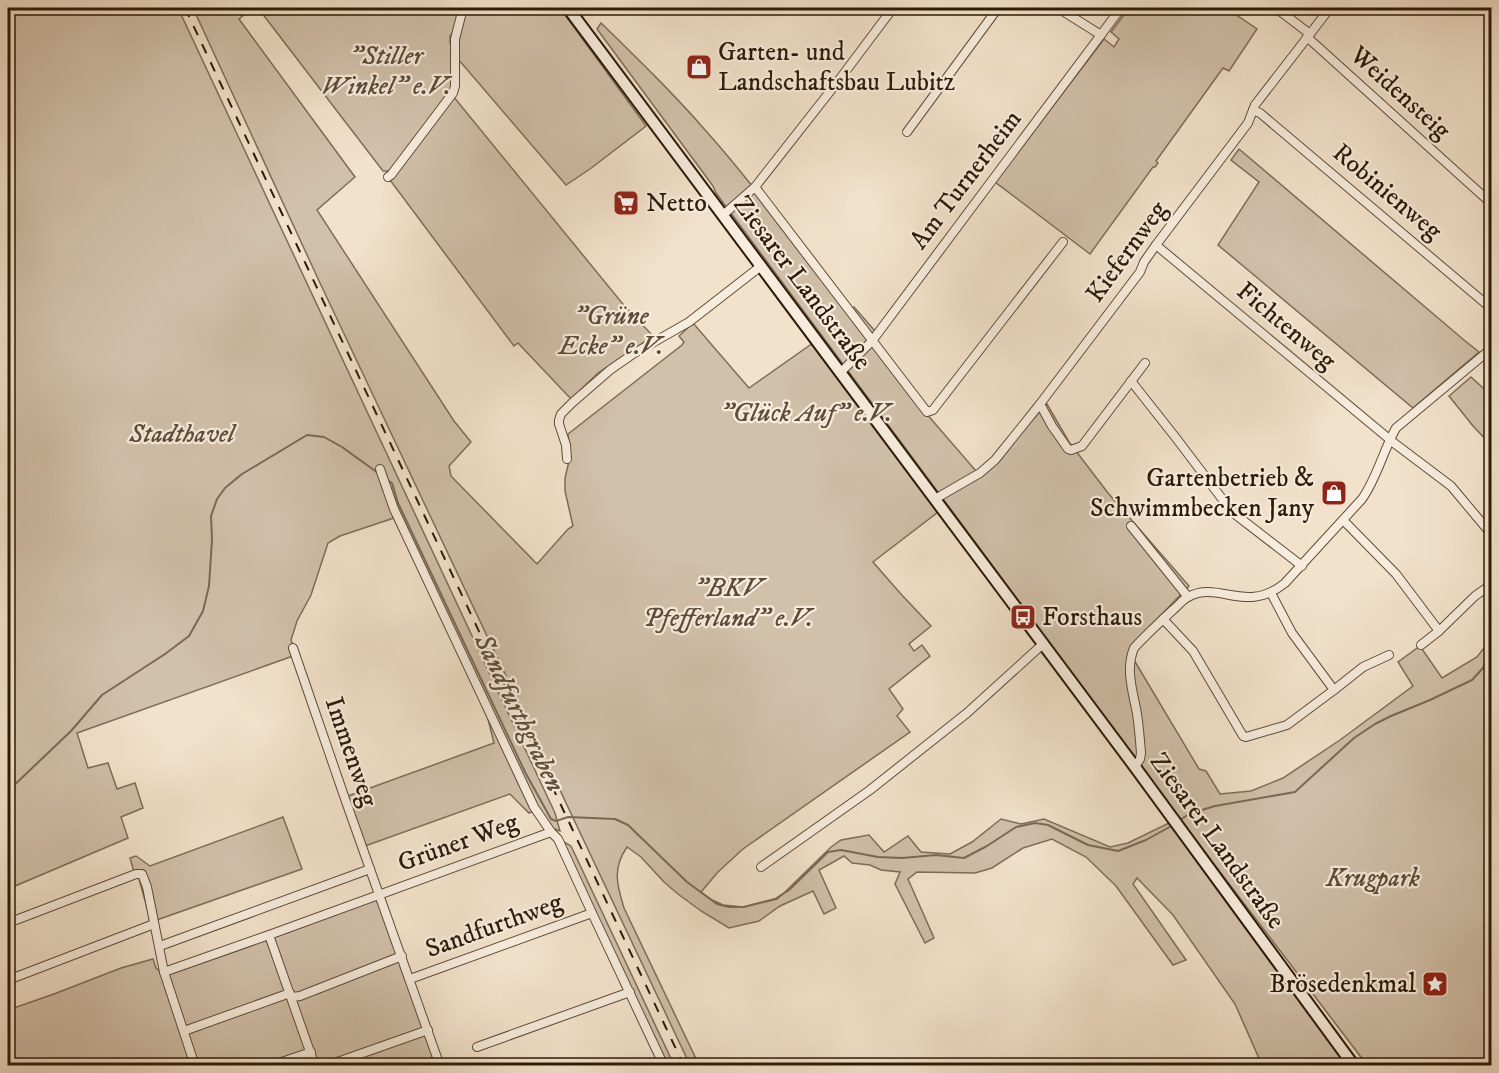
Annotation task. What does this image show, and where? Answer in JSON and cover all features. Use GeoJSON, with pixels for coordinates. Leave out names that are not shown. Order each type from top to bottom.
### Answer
{"type":"FeatureCollection","features":[{"type":"Feature","properties":{"kind":"main road","name":"Ziesarer Landstraße"},"geometry":{"type":"LineString","coordinates":[[568,8],[1136,767],[1354,1065]]}},
{"type":"Feature","properties":{"kind":"street"},"geometry":{"type":"LineString","coordinates":[[388,177],[453,93],[455,39],[463,8]]}},
{"type":"Feature","properties":{"kind":"street"},"geometry":{"type":"LineString","coordinates":[[723,214],[755,187],[892,8]]}},
{"type":"Feature","properties":{"kind":"street"},"geometry":{"type":"LineString","coordinates":[[907,132],[998,8]]}},
{"type":"Feature","properties":{"kind":"street"},"geometry":{"type":"LineString","coordinates":[[1058,8],[1101,35]]}},
{"type":"Feature","properties":{"kind":"street","name":"Am Turnerheim"},"geometry":{"type":"LineString","coordinates":[[840,373],[872,341],[1121,8]]}},
{"type":"Feature","properties":{"kind":"street","name":"Weidensteig"},"geometry":{"type":"LineString","coordinates":[[1276,8],[1309,35],[1491,204]]}},
{"type":"Feature","properties":{"kind":"street","name":"Kiefernweg"},"geometry":{"type":"LineString","coordinates":[[935,499],[995,460],[1140,272],[1156,245],[1248,123],[1256,105],[1330,8]]}},
{"type":"Feature","properties":{"kind":"street","name":"Robinienweg"},"geometry":{"type":"LineString","coordinates":[[1254,110],[1491,309]]}},
{"type":"Feature","properties":{"kind":"street","name":"Ziesarer Landstraße"},"geometry":{"type":"LineString","coordinates":[[755,187],[927,412],[933,410],[1063,243]]}},
{"type":"Feature","properties":{"kind":"street","name":"Fichtenweg"},"geometry":{"type":"LineString","coordinates":[[1156,245],[1398,446],[1451,486],[1491,535]]}},
{"type":"Feature","properties":{"kind":"street"},"geometry":{"type":"LineString","coordinates":[[567,459],[566,445],[559,420],[561,414],[572,403],[610,370],[689,322],[761,266]]}},
{"type":"Feature","properties":{"kind":"street"},"geometry":{"type":"LineString","coordinates":[[1136,767],[1141,753],[1129,671],[1134,648],[1188,597],[1207,592],[1257,597],[1271,593],[1285,583],[1367,492],[1396,428],[1491,348]]}},
{"type":"Feature","properties":{"kind":"street"},"geometry":{"type":"LineString","coordinates":[[1040,404],[1068,448],[1071,450],[1082,446],[1145,363]]}},
{"type":"Feature","properties":{"kind":"street"},"geometry":{"type":"LineString","coordinates":[[1131,381],[1236,515],[1302,566]]}},
{"type":"Feature","properties":{"kind":"street","name":"Sandfurthweg"},"geometry":{"type":"LineString","coordinates":[[380,469],[394,509],[534,807],[558,839],[664,1065]]}},
{"type":"Feature","properties":{"kind":"street"},"geometry":{"type":"LineString","coordinates":[[1343,520],[1396,574],[1439,631]]}},
{"type":"Feature","properties":{"kind":"street"},"geometry":{"type":"LineString","coordinates":[[1131,526],[1188,597]]}},
{"type":"Feature","properties":{"kind":"street"},"geometry":{"type":"LineString","coordinates":[[1421,645],[1491,584]]}},
{"type":"Feature","properties":{"kind":"street"},"geometry":{"type":"LineString","coordinates":[[1271,593],[1292,633],[1334,690]]}},
{"type":"Feature","properties":{"kind":"street"},"geometry":{"type":"LineString","coordinates":[[1163,619],[1193,651],[1246,737],[1287,725],[1363,667],[1389,655]]}},
{"type":"Feature","properties":{"kind":"street"},"geometry":{"type":"LineString","coordinates":[[761,867],[870,790],[972,709],[1043,644]]}},
{"type":"Feature","properties":{"kind":"street","name":"Immenweg"},"geometry":{"type":"LineString","coordinates":[[293,648],[440,1065]]}},
{"type":"Feature","properties":{"kind":"street","name":"Grüner Weg"},"geometry":{"type":"LineString","coordinates":[[380,895],[551,831]]}},
{"type":"Feature","properties":{"kind":"street"},"geometry":{"type":"LineString","coordinates":[[160,946],[370,869]]}},
{"type":"Feature","properties":{"kind":"street"},"geometry":{"type":"LineString","coordinates":[[8,923],[136,874],[142,874],[147,887],[164,972],[195,1065]]}},
{"type":"Feature","properties":{"kind":"street"},"geometry":{"type":"LineString","coordinates":[[164,972],[380,895]]}},
{"type":"Feature","properties":{"kind":"street","name":"Sandfurthweg"},"geometry":{"type":"LineString","coordinates":[[410,979],[592,913]]}},
{"type":"Feature","properties":{"kind":"street"},"geometry":{"type":"LineString","coordinates":[[8,980],[154,924]]}},
{"type":"Feature","properties":{"kind":"street"},"geometry":{"type":"LineString","coordinates":[[269,935],[315,1065]]}},
{"type":"Feature","properties":{"kind":"street"},"geometry":{"type":"LineString","coordinates":[[184,1031],[291,995],[300,996],[402,956]]}},
{"type":"Feature","properties":{"kind":"street"},"geometry":{"type":"LineString","coordinates":[[477,1047],[630,992]]}},
{"type":"Feature","properties":{"kind":"street"},"geometry":{"type":"LineString","coordinates":[[326,1065],[428,1030]]}},
{"type":"Feature","properties":{"kind":"street"},"geometry":{"type":"LineString","coordinates":[[270,1065],[311,1052]]}},
{"type":"Feature","properties":{"kind":"green space","name":"Stadthavel"},"geometry":{"type":"Polygon","coordinates":[[[8,8],[178,8],[555,813],[560,831],[552,828],[537,809],[400,516],[340,536],[328,543],[311,595],[297,621],[291,640],[296,654],[77,733],[88,768],[108,763],[117,789],[135,783],[143,808],[121,817],[128,838],[8,889],[8,8]]]}},
{"type":"Feature","properties":{"kind":"green space"},"geometry":{"type":"Polygon","coordinates":[[[193,8],[252,8],[239,19],[355,177],[317,210],[454,421],[471,442],[449,466],[451,476],[537,564],[573,526],[565,491],[565,478],[570,457],[568,434],[682,345],[684,342],[679,336],[693,323],[749,388],[813,343],[938,512],[873,562],[931,626],[909,644],[914,651],[922,645],[930,656],[889,689],[903,709],[897,716],[910,732],[743,849],[718,872],[701,892],[723,905],[743,907],[777,899],[841,840],[869,835],[884,852],[908,836],[921,852],[950,854],[972,842],[1001,819],[1021,824],[1044,819],[1110,847],[1128,843],[1169,823],[1348,1065],[1262,1065],[1235,1004],[1173,915],[1137,878],[1133,884],[1186,960],[1173,965],[1116,886],[1086,857],[1052,839],[1023,848],[992,868],[975,873],[917,872],[908,879],[934,938],[925,943],[895,884],[900,872],[852,863],[844,856],[819,870],[836,908],[824,914],[813,891],[780,906],[759,921],[729,928],[678,894],[641,857],[627,847],[619,863],[617,877],[624,908],[699,1065],[690,1065],[320,283],[193,8]]]}},
{"type":"Feature","properties":{"kind":"green space","name":"\"Stiller Winkel\" e.V."},"geometry":{"type":"Polygon","coordinates":[[[258,8],[461,8],[450,36],[452,88],[390,171],[383,171],[258,8]]]}},
{"type":"Feature","properties":{"kind":"green space"},"geometry":{"type":"Polygon","coordinates":[[[464,8],[560,8],[646,126],[566,185],[458,59],[459,28],[464,8]]]}},
{"type":"Feature","properties":{"kind":"green space"},"geometry":{"type":"Polygon","coordinates":[[[1129,8],[1226,8],[1257,29],[1229,71],[1223,68],[1156,161],[1158,163],[1090,254],[995,182],[1104,39],[1114,47],[1119,39],[1111,32],[1129,8]]]}},
{"type":"Feature","properties":{"kind":"green space","name":"Krugpark"},"geometry":{"type":"Polygon","coordinates":[[[601,23],[668,89],[725,153],[847,312],[854,307],[875,331],[868,338],[925,412],[976,471],[981,474],[1047,404],[1069,442],[1108,493],[1189,586],[1136,641],[1134,660],[1199,769],[1206,771],[1220,794],[1251,791],[1283,778],[1340,740],[1413,686],[1398,662],[1420,646],[1442,678],[1477,657],[1491,639],[1491,1065],[1367,1065],[1214,864],[716,193],[597,29],[601,23]]]}},
{"type":"Feature","properties":{"kind":"green space","name":"\"Grüne Ecke\" e.V."},"geometry":{"type":"Polygon","coordinates":[[[453,96],[622,303],[653,336],[598,373],[571,399],[518,343],[514,346],[390,180],[453,96]]]}},
{"type":"Feature","properties":{"kind":"green space"},"geometry":{"type":"Polygon","coordinates":[[[1239,149],[1479,352],[1413,408],[1218,245],[1259,182],[1231,160],[1239,149]]]}},
{"type":"Feature","properties":{"kind":"green space"},"geometry":{"type":"Polygon","coordinates":[[[1471,377],[1491,395],[1491,445],[1449,396],[1471,377]]]}},
{"type":"Feature","properties":{"kind":"green space"},"geometry":{"type":"Polygon","coordinates":[[[486,711],[534,811],[529,813],[510,794],[365,846],[348,796],[494,743],[486,711]]]}},
{"type":"Feature","properties":{"kind":"green space"},"geometry":{"type":"Polygon","coordinates":[[[283,817],[302,869],[151,922],[139,879],[134,872],[130,858],[136,856],[150,866],[283,817]]]}},
{"type":"Feature","properties":{"kind":"green space"},"geometry":{"type":"Polygon","coordinates":[[[564,842],[571,846],[674,1065],[667,1065],[564,842]]]}},
{"type":"Feature","properties":{"kind":"green space"},"geometry":{"type":"Polygon","coordinates":[[[378,899],[438,1065],[197,1065],[168,973],[378,899]]]}},
{"type":"Feature","properties":{"kind":"green space"},"geometry":{"type":"Polygon","coordinates":[[[153,959],[156,968],[162,973],[190,1057],[165,1066],[8,1065],[8,1010],[121,968],[153,959]]]}},
{"type":"Feature","properties":{"kind":"waterway","name":"Sandfurthgraben"},"geometry":{"type":"LineString","coordinates":[[8,791],[71,731],[102,695],[189,636],[203,611],[209,586],[211,516],[217,499],[225,488],[242,474],[307,435],[324,437],[378,473]]}},
{"type":"Feature","properties":{"kind":"waterway","name":"Sandfurthgraben"},"geometry":{"type":"LineString","coordinates":[[387,480],[392,483],[398,503],[525,772],[551,819],[556,821],[568,817],[615,819],[628,825],[687,882],[717,904],[744,907],[775,899],[789,890],[828,852],[841,850],[878,857],[902,858],[936,855],[964,858],[1016,827],[1035,823],[1048,825],[1088,845],[1118,851],[1146,840],[1173,825]]}},
{"type":"Feature","properties":{"kind":"waterway","name":"Sandfurthgraben"},"geometry":{"type":"LineString","coordinates":[[1180,820],[1189,814],[1215,806],[1295,792],[1354,738],[1375,724],[1472,680],[1483,668],[1492,652]]}},
{"type":"Feature","properties":{"kind":"railway"},"geometry":{"type":"LineString","coordinates":[[185,8],[684,1066]]}},
{"type":"Feature","properties":{"kind":"place","name":"Garten- und Landschaftsbau Lubitz"},"geometry":{"type":"Point","coordinates":[699,67]}},
{"type":"Feature","properties":{"kind":"place","name":"Netto"},"geometry":{"type":"Point","coordinates":[626,203]}},
{"type":"Feature","properties":{"kind":"place","name":"Gartenbetrieb & Schwimmbecken Jany"},"geometry":{"type":"Point","coordinates":[1334,493]}},
{"type":"Feature","properties":{"kind":"place","name":"Forsthaus"},"geometry":{"type":"Point","coordinates":[1023,617]}},
{"type":"Feature","properties":{"kind":"place","name":"Brösedenkmal"},"geometry":{"type":"Point","coordinates":[1435,984]}},
{"type":"Feature","properties":{"kind":"park label","name":"\"Glück Auf\" e.V."},"geometry":{"type":"Point","coordinates":[806,413]}},
{"type":"Feature","properties":{"kind":"park label","name":"\"BKV Pfefferland\" e.V."},"geometry":{"type":"Point","coordinates":[728,603]}}]}
